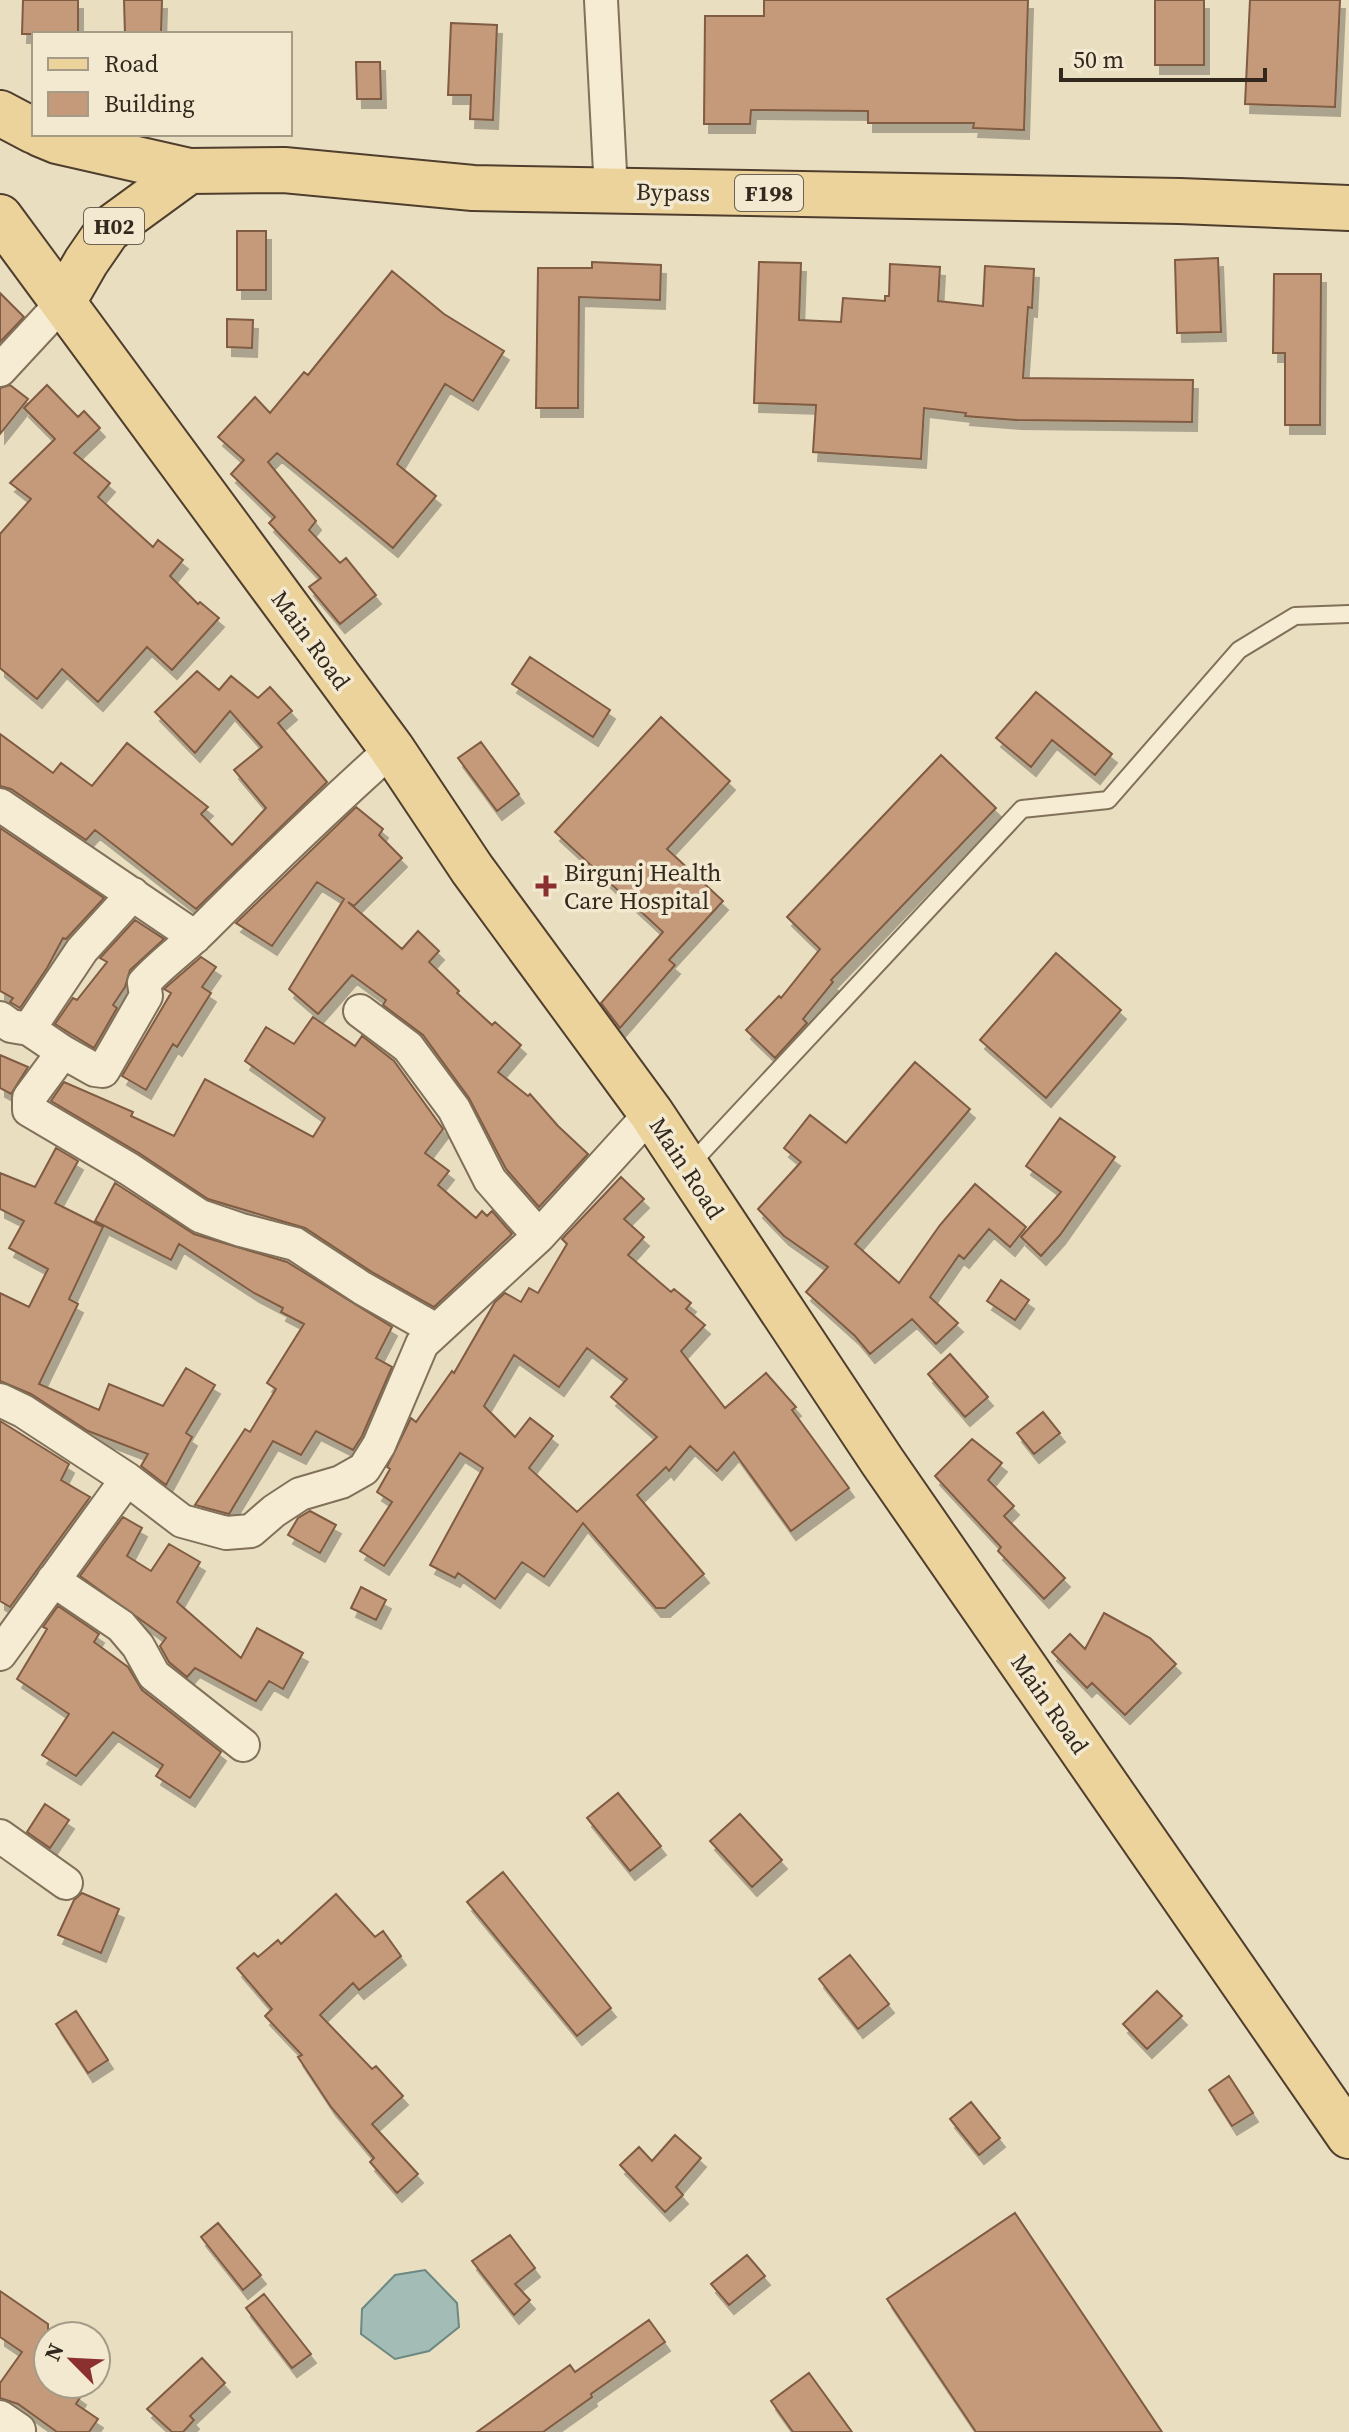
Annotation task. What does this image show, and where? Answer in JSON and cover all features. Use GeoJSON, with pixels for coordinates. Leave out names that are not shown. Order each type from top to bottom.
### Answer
{"type":"FeatureCollection","features":[{"type":"Feature","properties":{"kind":"main road"},"geometry":{"type":"LineString","coordinates":[[0,113],[32,130]]}},
{"type":"Feature","properties":{"kind":"main road","name":"Bypass"},"geometry":{"type":"LineString","coordinates":[[45,136],[189,171],[284,170],[473,188],[1164,201],[1349,208]]}},
{"type":"Feature","properties":{"kind":"main road","name":"H02"},"geometry":{"type":"LineString","coordinates":[[63,302],[108,230],[189,171]]}},
{"type":"Feature","properties":{"kind":"main road","name":"Main Road"},"geometry":{"type":"LineString","coordinates":[[0,217],[392,749],[472,869],[651,1113],[882,1461],[1349,2136]]}},
{"type":"Feature","properties":{"kind":"street"},"geometry":{"type":"LineString","coordinates":[[601,0],[611,191]]}},
{"type":"Feature","properties":{"kind":"street"},"geometry":{"type":"LineString","coordinates":[[0,370],[63,302]]}},
{"type":"Feature","properties":{"kind":"street"},"geometry":{"type":"LineString","coordinates":[[133,894],[10,1029],[103,1071],[146,996],[144,983],[195,937],[310,822],[392,749]]}},
{"type":"Feature","properties":{"kind":"street"},"geometry":{"type":"LineString","coordinates":[[0,805],[195,937]]}},
{"type":"Feature","properties":{"kind":"street"},"geometry":{"type":"LineString","coordinates":[[360,1011],[408,1047],[454,1109],[490,1180],[539,1236]]}},
{"type":"Feature","properties":{"kind":"street"},"geometry":{"type":"LineString","coordinates":[[63,1052],[29,1098],[29,1110],[129,1169],[200,1216],[295,1244],[362,1288],[436,1330]]}},
{"type":"Feature","properties":{"kind":"street"},"geometry":{"type":"LineString","coordinates":[[0,1400],[23,1411],[127,1479],[182,1521],[226,1533],[251,1531],[300,1494],[341,1482],[364,1469],[379,1445],[422,1344],[539,1236],[651,1113]]}},
{"type":"Feature","properties":{"kind":"street"},"geometry":{"type":"LineString","coordinates":[[0,1654],[127,1479]]}},
{"type":"Feature","properties":{"kind":"street"},"geometry":{"type":"LineString","coordinates":[[53,1580],[121,1626],[138,1646],[154,1675],[243,1745]]}},
{"type":"Feature","properties":{"kind":"street"},"geometry":{"type":"LineString","coordinates":[[0,1836],[66,1883]]}},
{"type":"Feature","properties":{"kind":"street"},"geometry":{"type":"LineString","coordinates":[[0,2417],[19,2430],[17,2432]]}},
{"type":"Feature","properties":{"kind":"lane"},"geometry":{"type":"LineString","coordinates":[[687,1168],[1022,809],[1108,800],[1239,650],[1295,616],[1349,614]]}},
{"type":"Feature","properties":{"kind":"water"},"geometry":{"type":"Polygon","coordinates":[[[425,2270],[457,2303],[459,2327],[429,2351],[395,2359],[361,2334],[362,2309],[395,2275],[425,2270]]]}},
{"type":"Feature","properties":{"kind":"building"},"geometry":{"type":"Polygon","coordinates":[[[23,0],[78,0],[78,32],[22,34],[23,0]]]}},
{"type":"Feature","properties":{"kind":"building"},"geometry":{"type":"Polygon","coordinates":[[[124,0],[162,0],[161,32],[125,32],[124,0]]]}},
{"type":"Feature","properties":{"kind":"building"},"geometry":{"type":"Polygon","coordinates":[[[764,0],[1028,0],[1024,130],[973,128],[974,123],[868,123],[868,111],[751,110],[750,124],[704,124],[705,16],[764,16],[764,0]]]}},
{"type":"Feature","properties":{"kind":"building"},"geometry":{"type":"Polygon","coordinates":[[[1155,0],[1204,0],[1204,65],[1155,65],[1155,0]]]}},
{"type":"Feature","properties":{"kind":"building"},"geometry":{"type":"Polygon","coordinates":[[[1250,0],[1340,0],[1335,107],[1245,104],[1250,0]]]}},
{"type":"Feature","properties":{"kind":"building"},"geometry":{"type":"Polygon","coordinates":[[[451,23],[497,25],[493,120],[470,119],[471,95],[448,95],[451,23]]]}},
{"type":"Feature","properties":{"kind":"building"},"geometry":{"type":"Polygon","coordinates":[[[356,62],[380,62],[381,99],[357,99],[356,62]]]}},
{"type":"Feature","properties":{"kind":"building"},"geometry":{"type":"Polygon","coordinates":[[[237,231],[266,231],[266,290],[237,290],[237,231]]]}},
{"type":"Feature","properties":{"kind":"building"},"geometry":{"type":"Polygon","coordinates":[[[1218,258],[1221,332],[1177,333],[1175,260],[1218,258]]]}},
{"type":"Feature","properties":{"kind":"building"},"geometry":{"type":"Polygon","coordinates":[[[592,262],[661,265],[660,300],[579,297],[578,408],[536,408],[538,268],[592,268],[592,262]]]}},
{"type":"Feature","properties":{"kind":"building"},"geometry":{"type":"Polygon","coordinates":[[[759,262],[801,263],[799,320],[841,322],[843,298],[885,301],[885,296],[889,296],[890,264],[940,267],[938,301],[983,306],[985,266],[1034,269],[1023,378],[1193,380],[1192,422],[1016,420],[965,416],[966,413],[924,408],[921,459],[813,452],[816,405],[754,403],[759,262]]]}},
{"type":"Feature","properties":{"kind":"building"},"geometry":{"type":"Polygon","coordinates":[[[392,271],[444,314],[504,351],[473,401],[445,384],[397,464],[436,496],[393,548],[277,453],[268,462],[316,521],[309,530],[340,563],[346,558],[376,595],[340,624],[309,587],[321,578],[269,523],[275,517],[231,474],[244,460],[218,437],[255,397],[270,413],[304,372],[308,375],[392,271]]]}},
{"type":"Feature","properties":{"kind":"building"},"geometry":{"type":"Polygon","coordinates":[[[1274,274],[1321,274],[1320,425],[1285,425],[1285,353],[1273,353],[1274,274]]]}},
{"type":"Feature","properties":{"kind":"building"},"geometry":{"type":"Polygon","coordinates":[[[0,293],[24,317],[0,342],[0,293]]]}},
{"type":"Feature","properties":{"kind":"building"},"geometry":{"type":"Polygon","coordinates":[[[227,319],[253,320],[252,348],[227,347],[227,319]]]}},
{"type":"Feature","properties":{"kind":"building"},"geometry":{"type":"Polygon","coordinates":[[[10,385],[28,399],[0,434],[0,388],[10,385]]]}},
{"type":"Feature","properties":{"kind":"building"},"geometry":{"type":"Polygon","coordinates":[[[47,385],[78,417],[84,411],[100,428],[74,453],[110,483],[98,497],[153,547],[158,540],[183,560],[170,576],[198,604],[200,602],[219,618],[172,670],[147,647],[98,702],[62,669],[37,699],[0,668],[0,534],[31,499],[10,483],[55,439],[24,408],[47,385]]]}},
{"type":"Feature","properties":{"kind":"building"},"geometry":{"type":"Polygon","coordinates":[[[530,657],[610,710],[593,737],[512,684],[530,657]]]}},
{"type":"Feature","properties":{"kind":"building"},"geometry":{"type":"Polygon","coordinates":[[[197,671],[219,690],[231,676],[258,698],[270,687],[292,711],[278,723],[327,782],[196,909],[95,830],[86,840],[11,789],[0,786],[0,734],[53,773],[61,763],[92,786],[127,743],[208,807],[201,814],[232,845],[266,808],[234,770],[262,747],[230,711],[195,753],[155,712],[197,671]]]}},
{"type":"Feature","properties":{"kind":"building"},"geometry":{"type":"Polygon","coordinates":[[[1036,692],[1112,754],[1095,775],[1052,740],[1031,767],[996,738],[1036,692]]]}},
{"type":"Feature","properties":{"kind":"building"},"geometry":{"type":"Polygon","coordinates":[[[661,717],[730,781],[667,849],[723,901],[669,960],[675,965],[620,1028],[601,1003],[663,932],[555,832],[661,717]]]}},
{"type":"Feature","properties":{"kind":"building"},"geometry":{"type":"Polygon","coordinates":[[[481,742],[519,794],[497,811],[458,758],[481,742]]]}},
{"type":"Feature","properties":{"kind":"building"},"geometry":{"type":"Polygon","coordinates":[[[941,755],[996,808],[831,980],[833,982],[803,1019],[807,1023],[775,1058],[746,1030],[779,996],[781,998],[820,949],[787,917],[941,755]]]}},
{"type":"Feature","properties":{"kind":"building"},"geometry":{"type":"Polygon","coordinates":[[[356,807],[383,829],[379,835],[402,858],[354,906],[348,902],[402,949],[418,931],[439,951],[429,962],[492,1025],[495,1022],[521,1045],[498,1072],[528,1096],[530,1094],[588,1154],[539,1207],[506,1169],[469,1098],[423,1035],[383,1005],[386,1000],[352,975],[318,1014],[289,989],[344,899],[317,882],[272,946],[236,923],[356,807]]]}},
{"type":"Feature","properties":{"kind":"building"},"geometry":{"type":"Polygon","coordinates":[[[0,828],[104,898],[66,939],[63,938],[20,1008],[10,1002],[13,998],[0,991],[0,828]]]}},
{"type":"Feature","properties":{"kind":"building"},"geometry":{"type":"Polygon","coordinates":[[[135,920],[164,939],[130,970],[125,987],[113,1005],[117,1008],[94,1048],[55,1024],[73,998],[77,1000],[107,962],[100,958],[135,920]]]}},
{"type":"Feature","properties":{"kind":"building"},"geometry":{"type":"Polygon","coordinates":[[[1056,953],[1121,1010],[1046,1098],[980,1040],[1056,953]]]}},
{"type":"Feature","properties":{"kind":"building"},"geometry":{"type":"Polygon","coordinates":[[[201,957],[216,967],[202,987],[211,993],[177,1047],[173,1044],[146,1090],[122,1076],[171,993],[164,989],[201,957]]]}},
{"type":"Feature","properties":{"kind":"building"},"geometry":{"type":"Polygon","coordinates":[[[313,1017],[355,1046],[362,1036],[394,1061],[443,1129],[425,1153],[449,1171],[438,1185],[476,1218],[482,1211],[487,1216],[492,1211],[512,1234],[434,1307],[372,1272],[305,1228],[208,1199],[139,1153],[51,1101],[64,1082],[133,1112],[131,1116],[174,1136],[205,1079],[313,1137],[325,1118],[245,1061],[266,1027],[294,1044],[313,1017]]]}},
{"type":"Feature","properties":{"kind":"building"},"geometry":{"type":"Polygon","coordinates":[[[0,1055],[28,1067],[11,1094],[0,1088],[0,1055]]]}},
{"type":"Feature","properties":{"kind":"building"},"geometry":{"type":"Polygon","coordinates":[[[915,1062],[970,1109],[855,1244],[899,1283],[940,1225],[975,1184],[1026,1227],[1010,1247],[989,1229],[964,1259],[959,1255],[930,1297],[958,1323],[936,1344],[912,1319],[870,1354],[855,1336],[806,1292],[828,1267],[784,1236],[758,1209],[801,1162],[784,1148],[810,1115],[846,1143],[915,1062]]]}},
{"type":"Feature","properties":{"kind":"building"},"geometry":{"type":"Polygon","coordinates":[[[1060,1118],[1115,1157],[1060,1235],[1041,1256],[1021,1237],[1061,1192],[1026,1166],[1060,1118]]]}},
{"type":"Feature","properties":{"kind":"building"},"geometry":{"type":"Polygon","coordinates":[[[56,1148],[78,1161],[55,1203],[103,1227],[69,1299],[78,1304],[39,1384],[99,1410],[109,1384],[163,1406],[186,1368],[215,1385],[186,1433],[192,1437],[166,1485],[141,1466],[148,1454],[88,1431],[31,1394],[0,1381],[0,1293],[29,1307],[48,1269],[9,1248],[24,1221],[0,1209],[0,1173],[35,1187],[56,1148]]]}},
{"type":"Feature","properties":{"kind":"building"},"geometry":{"type":"Polygon","coordinates":[[[621,1177],[644,1199],[624,1219],[644,1237],[628,1255],[671,1292],[674,1289],[691,1303],[686,1309],[705,1325],[681,1351],[725,1408],[766,1373],[796,1407],[792,1410],[849,1488],[791,1531],[734,1452],[717,1471],[690,1446],[669,1471],[666,1467],[637,1495],[704,1574],[665,1608],[656,1608],[583,1523],[544,1577],[522,1562],[495,1599],[458,1573],[455,1578],[430,1565],[483,1468],[460,1453],[384,1566],[360,1551],[392,1502],[377,1492],[411,1418],[416,1422],[452,1371],[454,1373],[495,1302],[505,1293],[521,1302],[529,1288],[538,1293],[567,1244],[562,1239],[621,1177]],[[587,1348],[559,1387],[514,1355],[484,1406],[515,1437],[530,1418],[553,1436],[529,1468],[577,1512],[657,1437],[611,1397],[627,1379],[587,1348]]]}},
{"type":"Feature","properties":{"kind":"building"},"geometry":{"type":"Polygon","coordinates":[[[115,1183],[194,1234],[287,1262],[392,1327],[376,1358],[392,1367],[353,1450],[316,1431],[301,1455],[273,1441],[229,1514],[195,1505],[245,1429],[250,1432],[276,1389],[267,1383],[304,1324],[179,1244],[171,1260],[95,1221],[115,1183]]]}},
{"type":"Feature","properties":{"kind":"building"},"geometry":{"type":"Polygon","coordinates":[[[1001,1280],[1029,1300],[1015,1320],[987,1301],[1001,1280]]]}},
{"type":"Feature","properties":{"kind":"building"},"geometry":{"type":"Polygon","coordinates":[[[950,1354],[988,1397],[965,1417],[928,1374],[950,1354]]]}},
{"type":"Feature","properties":{"kind":"building"},"geometry":{"type":"Polygon","coordinates":[[[1043,1412],[1060,1433],[1034,1454],[1017,1433],[1043,1412]]]}},
{"type":"Feature","properties":{"kind":"building"},"geometry":{"type":"Polygon","coordinates":[[[0,1421],[69,1464],[61,1480],[90,1497],[10,1607],[0,1601],[0,1421]]]}},
{"type":"Feature","properties":{"kind":"building"},"geometry":{"type":"Polygon","coordinates":[[[972,1439],[1002,1463],[988,1480],[1014,1506],[1004,1516],[1065,1578],[1044,1599],[998,1551],[1001,1547],[935,1476],[972,1439]]]}},
{"type":"Feature","properties":{"kind":"building"},"geometry":{"type":"Polygon","coordinates":[[[310,1511],[336,1525],[320,1553],[288,1535],[298,1518],[310,1511]]]}},
{"type":"Feature","properties":{"kind":"building"},"geometry":{"type":"Polygon","coordinates":[[[123,1517],[142,1528],[127,1556],[151,1571],[169,1544],[200,1562],[177,1602],[241,1658],[257,1628],[303,1653],[283,1689],[269,1681],[256,1701],[195,1668],[187,1677],[169,1662],[160,1646],[166,1638],[80,1576],[123,1517]]]}},
{"type":"Feature","properties":{"kind":"building"},"geometry":{"type":"Polygon","coordinates":[[[361,1587],[386,1600],[376,1620],[351,1608],[361,1587]]]}},
{"type":"Feature","properties":{"kind":"building"},"geometry":{"type":"Polygon","coordinates":[[[58,1606],[99,1634],[94,1642],[128,1667],[142,1690],[221,1752],[190,1798],[156,1776],[163,1765],[113,1732],[76,1776],[42,1755],[69,1714],[17,1679],[47,1629],[43,1627],[58,1606]]]}},
{"type":"Feature","properties":{"kind":"building"},"geometry":{"type":"Polygon","coordinates":[[[1104,1613],[1150,1638],[1176,1664],[1125,1715],[1092,1683],[1087,1688],[1052,1652],[1070,1634],[1085,1649],[1104,1613]]]}},
{"type":"Feature","properties":{"kind":"building"},"geometry":{"type":"Polygon","coordinates":[[[618,1793],[661,1846],[630,1871],[587,1818],[618,1793]]]}},
{"type":"Feature","properties":{"kind":"building"},"geometry":{"type":"Polygon","coordinates":[[[45,1804],[69,1820],[50,1848],[27,1832],[45,1804]]]}},
{"type":"Feature","properties":{"kind":"building"},"geometry":{"type":"Polygon","coordinates":[[[740,1814],[782,1860],[752,1887],[710,1841],[740,1814]]]}},
{"type":"Feature","properties":{"kind":"building"},"geometry":{"type":"Polygon","coordinates":[[[503,1872],[611,2008],[577,2036],[467,1902],[503,1872]]]}},
{"type":"Feature","properties":{"kind":"building"},"geometry":{"type":"Polygon","coordinates":[[[82,1893],[119,1909],[101,1953],[58,1935],[74,1900],[82,1893]]]}},
{"type":"Feature","properties":{"kind":"building"},"geometry":{"type":"Polygon","coordinates":[[[336,1894],[375,1937],[383,1931],[401,1956],[359,1990],[353,1983],[320,2015],[372,2069],[376,2066],[403,2096],[372,2124],[418,2174],[397,2193],[370,2162],[374,2158],[331,2107],[298,2057],[302,2055],[265,2016],[272,2009],[237,1968],[254,1953],[258,1957],[278,1940],[281,1944],[336,1894]]]}},
{"type":"Feature","properties":{"kind":"building"},"geometry":{"type":"Polygon","coordinates":[[[850,1955],[889,2004],[858,2029],[819,1979],[850,1955]]]}},
{"type":"Feature","properties":{"kind":"building"},"geometry":{"type":"Polygon","coordinates":[[[1157,1991],[1182,2016],[1147,2049],[1123,2024],[1157,1991]]]}},
{"type":"Feature","properties":{"kind":"building"},"geometry":{"type":"Polygon","coordinates":[[[76,2011],[108,2060],[88,2073],[56,2024],[76,2011]]]}},
{"type":"Feature","properties":{"kind":"building"},"geometry":{"type":"Polygon","coordinates":[[[1229,2076],[1253,2113],[1232,2126],[1209,2090],[1229,2076]]]}},
{"type":"Feature","properties":{"kind":"building"},"geometry":{"type":"Polygon","coordinates":[[[971,2102],[1000,2138],[979,2155],[950,2119],[971,2102]]]}},
{"type":"Feature","properties":{"kind":"building"},"geometry":{"type":"Polygon","coordinates":[[[675,2135],[701,2158],[676,2187],[683,2195],[665,2212],[620,2165],[639,2147],[652,2161],[675,2135]]]}},
{"type":"Feature","properties":{"kind":"building"},"geometry":{"type":"Polygon","coordinates":[[[1015,2213],[1162,2432],[976,2432],[887,2299],[1015,2213]]]}},
{"type":"Feature","properties":{"kind":"building"},"geometry":{"type":"Polygon","coordinates":[[[218,2223],[261,2275],[243,2290],[201,2237],[218,2223]]]}},
{"type":"Feature","properties":{"kind":"building"},"geometry":{"type":"Polygon","coordinates":[[[510,2235],[535,2268],[515,2284],[530,2300],[514,2315],[472,2261],[510,2235]]]}},
{"type":"Feature","properties":{"kind":"building"},"geometry":{"type":"Polygon","coordinates":[[[747,2255],[765,2276],[729,2305],[711,2284],[747,2255]]]}},
{"type":"Feature","properties":{"kind":"building"},"geometry":{"type":"Polygon","coordinates":[[[0,2291],[42,2320],[32,2320],[32,2400],[78,2400],[76,2404],[98,2419],[89,2432],[57,2432],[18,2404],[0,2398],[0,2383],[22,2352],[0,2337],[0,2291]]]}},
{"type":"Feature","properties":{"kind":"building"},"geometry":{"type":"Polygon","coordinates":[[[264,2294],[311,2354],[292,2368],[246,2308],[264,2294]]]}},
{"type":"Feature","properties":{"kind":"building"},"geometry":{"type":"Polygon","coordinates":[[[649,2320],[665,2342],[543,2432],[477,2432],[570,2365],[575,2372],[649,2320]]]}},
{"type":"Feature","properties":{"kind":"building"},"geometry":{"type":"Polygon","coordinates":[[[202,2358],[225,2383],[190,2416],[194,2420],[183,2432],[172,2432],[147,2409],[202,2358]]]}},
{"type":"Feature","properties":{"kind":"building"},"geometry":{"type":"Polygon","coordinates":[[[809,2373],[852,2432],[793,2432],[771,2401],[809,2373]]]}},
{"type":"Feature","properties":{"kind":"place","name":"Birgunj Health Care Hospital"},"geometry":{"type":"Point","coordinates":[546,886]}}]}
